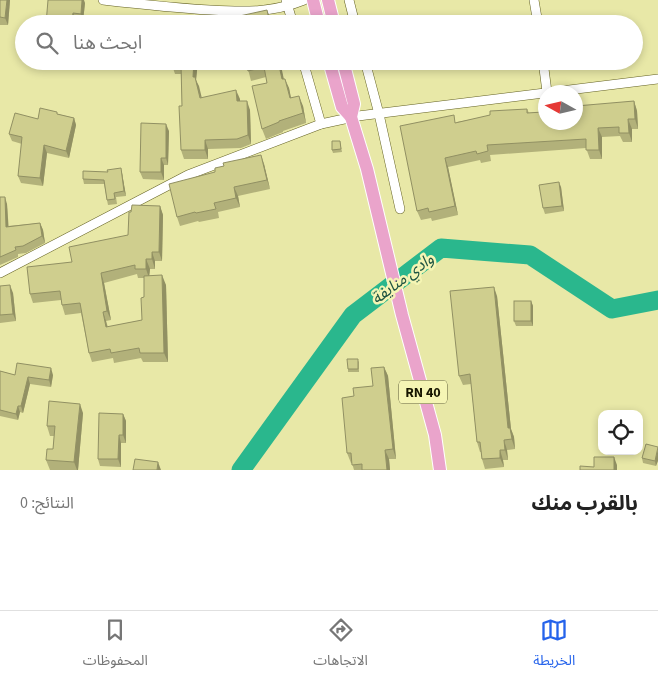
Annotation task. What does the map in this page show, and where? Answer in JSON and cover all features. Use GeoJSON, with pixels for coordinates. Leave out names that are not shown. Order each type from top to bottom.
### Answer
{"type":"FeatureCollection","features":[{"type":"Feature","properties":{"kind":"main road"},"geometry":{"type":"LineString","coordinates":[[313,0],[317,15]]}},
{"type":"Feature","properties":{"kind":"main road"},"geometry":{"type":"LineString","coordinates":[[328,0],[332,15]]}},
{"type":"Feature","properties":{"kind":"main road"},"geometry":{"type":"LineString","coordinates":[[332,70],[342,107],[352,117]]}},
{"type":"Feature","properties":{"kind":"main road"},"geometry":{"type":"LineString","coordinates":[[345,70],[354,104],[352,117]]}},
{"type":"Feature","properties":{"kind":"main road","name":"RN 40"},"geometry":{"type":"LineString","coordinates":[[352,117],[367,169],[402,315],[435,435],[440,470]]}},
{"type":"Feature","properties":{"kind":"street"},"geometry":{"type":"LineString","coordinates":[[103,0],[171,8],[252,12],[304,0]]}},
{"type":"Feature","properties":{"kind":"street"},"geometry":{"type":"LineString","coordinates":[[349,0],[353,15]]}},
{"type":"Feature","properties":{"kind":"street"},"geometry":{"type":"LineString","coordinates":[[534,0],[536,15]]}},
{"type":"Feature","properties":{"kind":"street"},"geometry":{"type":"LineString","coordinates":[[306,70],[321,124]]}},
{"type":"Feature","properties":{"kind":"street"},"geometry":{"type":"LineString","coordinates":[[367,70],[400,209]]}},
{"type":"Feature","properties":{"kind":"street"},"geometry":{"type":"LineString","coordinates":[[544,70],[546,85]]}},
{"type":"Feature","properties":{"kind":"street"},"geometry":{"type":"LineString","coordinates":[[583,88],[658,79]]}},
{"type":"Feature","properties":{"kind":"street"},"geometry":{"type":"LineString","coordinates":[[0,273],[188,175],[321,124],[352,117],[538,93]]}},
{"type":"Feature","properties":{"kind":"building"},"geometry":{"type":"Polygon","coordinates":[[[0,0],[7,0],[5,18],[0,17],[0,0]]]}},
{"type":"Feature","properties":{"kind":"building"},"geometry":{"type":"Polygon","coordinates":[[[48,0],[82,0],[81,14],[47,15],[48,0]]]}},
{"type":"Feature","properties":{"kind":"building"},"geometry":{"type":"Polygon","coordinates":[[[267,10],[268,15],[244,15],[267,10]]]}},
{"type":"Feature","properties":{"kind":"building"},"geometry":{"type":"Polygon","coordinates":[[[181,70],[193,70],[193,77],[195,77],[200,98],[236,90],[237,101],[247,101],[248,135],[237,139],[205,140],[205,150],[181,150],[179,106],[182,106],[181,70]]]}},
{"type":"Feature","properties":{"kind":"building"},"geometry":{"type":"Polygon","coordinates":[[[265,70],[280,70],[282,79],[285,79],[290,98],[299,96],[303,113],[262,129],[252,86],[267,83],[265,70]]]}},
{"type":"Feature","properties":{"kind":"building"},"geometry":{"type":"Polygon","coordinates":[[[634,101],[635,119],[628,119],[629,133],[619,133],[619,127],[598,128],[599,150],[586,150],[586,139],[487,145],[488,151],[477,154],[476,151],[445,158],[455,206],[429,212],[428,208],[417,211],[400,126],[454,115],[455,123],[490,115],[490,111],[527,109],[527,113],[538,112],[538,130],[583,130],[583,105],[634,101]]]}},
{"type":"Feature","properties":{"kind":"building"},"geometry":{"type":"Polygon","coordinates":[[[40,108],[74,118],[66,151],[44,145],[40,178],[18,176],[22,137],[9,134],[15,113],[38,119],[40,108]]]}},
{"type":"Feature","properties":{"kind":"building"},"geometry":{"type":"Polygon","coordinates":[[[141,123],[166,124],[166,158],[161,158],[161,172],[140,172],[141,123]]]}},
{"type":"Feature","properties":{"kind":"building"},"geometry":{"type":"Polygon","coordinates":[[[332,141],[340,141],[341,149],[332,150],[332,141]]]}},
{"type":"Feature","properties":{"kind":"building"},"geometry":{"type":"Polygon","coordinates":[[[261,155],[267,180],[234,187],[236,198],[214,203],[216,209],[177,217],[169,184],[215,172],[215,168],[224,166],[223,163],[261,155]]]}},
{"type":"Feature","properties":{"kind":"building"},"geometry":{"type":"Polygon","coordinates":[[[121,168],[124,191],[114,193],[115,199],[107,200],[104,180],[83,179],[83,171],[108,172],[107,170],[121,168]]]}},
{"type":"Feature","properties":{"kind":"building"},"geometry":{"type":"Polygon","coordinates":[[[559,182],[562,206],[543,208],[539,185],[559,182]]]}},
{"type":"Feature","properties":{"kind":"building"},"geometry":{"type":"Polygon","coordinates":[[[0,197],[5,197],[6,227],[40,223],[42,236],[23,246],[15,247],[16,250],[0,257],[0,197]]]}},
{"type":"Feature","properties":{"kind":"building"},"geometry":{"type":"Polygon","coordinates":[[[132,205],[160,206],[159,252],[152,252],[152,259],[146,259],[146,269],[135,269],[135,265],[101,273],[107,311],[103,312],[106,327],[142,320],[141,298],[144,297],[144,276],[162,275],[164,353],[140,353],[139,348],[111,353],[110,349],[89,353],[80,303],[62,305],[60,291],[30,294],[27,267],[72,262],[69,247],[128,235],[129,212],[131,212],[132,205]]]}},
{"type":"Feature","properties":{"kind":"building"},"geometry":{"type":"Polygon","coordinates":[[[10,285],[13,314],[0,315],[0,286],[10,285]]]}},
{"type":"Feature","properties":{"kind":"building"},"geometry":{"type":"Polygon","coordinates":[[[494,287],[508,428],[510,428],[512,439],[504,440],[505,450],[500,450],[500,458],[482,459],[480,442],[477,442],[470,374],[459,376],[450,291],[494,287]]]}},
{"type":"Feature","properties":{"kind":"building"},"geometry":{"type":"Polygon","coordinates":[[[514,301],[531,301],[531,321],[514,321],[514,301]]]}},
{"type":"Feature","properties":{"kind":"building"},"geometry":{"type":"Polygon","coordinates":[[[347,359],[358,359],[358,369],[348,369],[347,359]]]}},
{"type":"Feature","properties":{"kind":"building"},"geometry":{"type":"Polygon","coordinates":[[[17,363],[51,368],[49,380],[28,377],[21,406],[18,406],[16,414],[0,410],[0,371],[15,375],[17,363]]]}},
{"type":"Feature","properties":{"kind":"building"},"geometry":{"type":"Polygon","coordinates":[[[384,367],[393,449],[385,450],[387,470],[362,470],[362,464],[352,465],[351,453],[347,453],[342,398],[354,396],[353,388],[373,386],[371,368],[384,367]]]}},
{"type":"Feature","properties":{"kind":"building"},"geometry":{"type":"Polygon","coordinates":[[[49,401],[80,404],[74,462],[46,460],[47,449],[53,449],[55,426],[47,426],[49,401]]]}},
{"type":"Feature","properties":{"kind":"building"},"geometry":{"type":"Polygon","coordinates":[[[99,413],[123,414],[123,435],[119,435],[118,459],[98,459],[99,413]]]}},
{"type":"Feature","properties":{"kind":"building"},"geometry":{"type":"Polygon","coordinates":[[[646,444],[658,447],[655,461],[642,458],[646,444]]]}},
{"type":"Feature","properties":{"kind":"building"},"geometry":{"type":"Polygon","coordinates":[[[594,457],[614,457],[614,470],[580,470],[580,466],[594,467],[594,457]]]}},
{"type":"Feature","properties":{"kind":"building"},"geometry":{"type":"Polygon","coordinates":[[[135,459],[158,462],[157,470],[133,470],[135,459]]]}},
{"type":"Feature","properties":{"kind":"waterway","name":"وادي منايفة"},"geometry":{"type":"LineString","coordinates":[[241,470],[353,315],[441,248],[530,255],[612,309],[658,300]]}}]}
